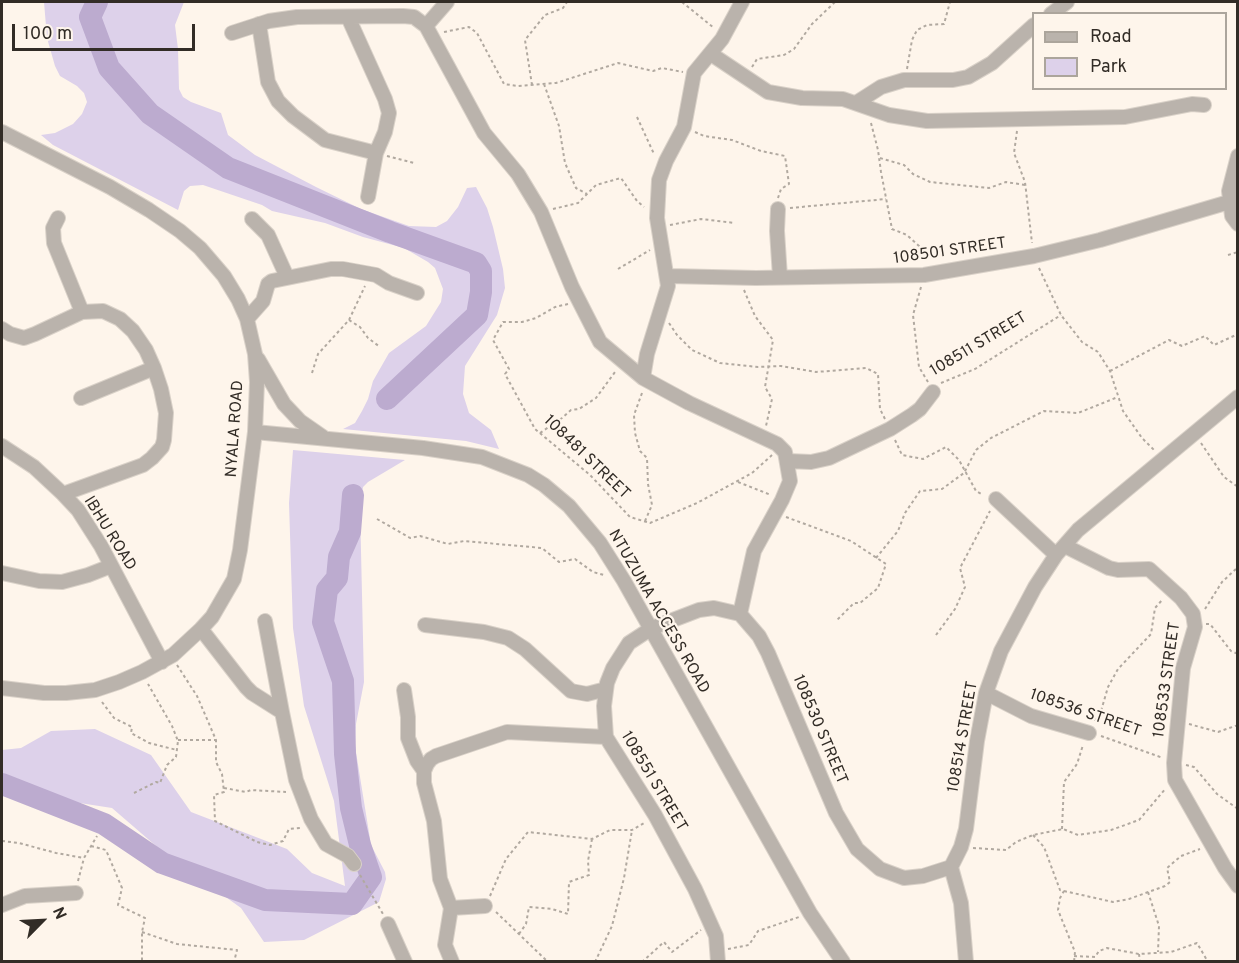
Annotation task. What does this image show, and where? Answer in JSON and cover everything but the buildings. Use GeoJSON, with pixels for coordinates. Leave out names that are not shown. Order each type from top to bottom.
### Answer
{"type":"FeatureCollection","features":[{"type":"Feature","properties":{"kind":"street"},"geometry":{"type":"LineString","coordinates":[[429,30],[447,2]]}},
{"type":"Feature","properties":{"kind":"street"},"geometry":{"type":"LineString","coordinates":[[643,378],[647,354],[668,286],[657,218],[657,188],[662,170],[684,127],[694,73],[711,54],[742,2]]}},
{"type":"Feature","properties":{"kind":"street"},"geometry":{"type":"LineString","coordinates":[[1054,12],[1067,2]]}},
{"type":"Feature","properties":{"kind":"street"},"geometry":{"type":"LineString","coordinates":[[348,17],[386,99],[389,113],[385,132],[376,153],[368,197]]}},
{"type":"Feature","properties":{"kind":"street"},"geometry":{"type":"LineString","coordinates":[[232,33],[285,18],[414,17],[429,30],[484,133],[518,174],[541,212],[579,301],[600,342],[643,378],[781,447],[788,460],[790,482],[754,551],[740,614],[714,608],[699,610],[652,628]]}},
{"type":"Feature","properties":{"kind":"street"},"geometry":{"type":"LineString","coordinates":[[259,24],[268,82],[278,101],[293,116],[325,140],[376,153]]}},
{"type":"Feature","properties":{"kind":"street"},"geometry":{"type":"LineString","coordinates":[[862,105],[881,87],[904,80],[953,80],[968,77],[992,63],[1032,27]]}},
{"type":"Feature","properties":{"kind":"street"},"geometry":{"type":"LineString","coordinates":[[711,54],[763,90],[775,94],[802,98],[843,99],[888,116],[927,121],[1125,117],[1198,105]]}},
{"type":"Feature","properties":{"kind":"street","name":"NYALA ROAD"},"geometry":{"type":"LineString","coordinates":[[2,132],[110,187],[180,231],[200,248],[218,267],[238,299],[248,319],[255,354],[255,432],[240,550],[234,579],[222,602],[201,629],[167,658],[142,672],[95,690],[55,693],[2,688]]}},
{"type":"Feature","properties":{"kind":"street"},"geometry":{"type":"LineString","coordinates":[[1238,156],[1230,182],[1229,202],[1232,216],[1238,224]]}},
{"type":"Feature","properties":{"kind":"street","name":"108501 STREET"},"geometry":{"type":"LineString","coordinates":[[668,276],[780,278],[924,275],[1034,256],[1100,240],[1229,202]]}},
{"type":"Feature","properties":{"kind":"street"},"geometry":{"type":"LineString","coordinates":[[778,209],[780,278]]}},
{"type":"Feature","properties":{"kind":"street"},"geometry":{"type":"LineString","coordinates":[[58,218],[53,228],[54,243],[82,312]]}},
{"type":"Feature","properties":{"kind":"street"},"geometry":{"type":"LineString","coordinates":[[252,219],[268,235],[287,277]]}},
{"type":"Feature","properties":{"kind":"street"},"geometry":{"type":"LineString","coordinates":[[248,319],[263,301],[270,282],[337,269],[378,276],[389,283],[417,293]]}},
{"type":"Feature","properties":{"kind":"street"},"geometry":{"type":"LineString","coordinates":[[2,329],[24,338],[82,312],[103,311],[120,319],[140,341],[154,368],[166,413],[162,447],[143,465],[63,494]]}},
{"type":"Feature","properties":{"kind":"street"},"geometry":{"type":"LineString","coordinates":[[255,354],[284,404],[300,421],[325,439]]}},
{"type":"Feature","properties":{"kind":"street"},"geometry":{"type":"LineString","coordinates":[[81,398],[154,368]]}},
{"type":"Feature","properties":{"kind":"street","name":"108511 STREET"},"geometry":{"type":"LineString","coordinates":[[788,460],[811,462],[830,458],[890,429],[920,409],[933,392]]}},
{"type":"Feature","properties":{"kind":"street","name":"108514 STREET"},"geometry":{"type":"LineString","coordinates":[[951,867],[961,847],[966,829],[977,741],[986,693],[1004,645],[1035,587],[1061,550],[1090,519],[1238,397]]}},
{"type":"Feature","properties":{"kind":"street","name":"NTUZUMA ACCESS ROAD"},"geometry":{"type":"LineString","coordinates":[[255,432],[468,454],[496,461],[528,475],[557,495],[580,516],[600,543],[652,628],[810,912],[843,962]]}},
{"type":"Feature","properties":{"kind":"street","name":"IBHU ROAD"},"geometry":{"type":"LineString","coordinates":[[2,446],[34,467],[63,494],[89,527],[167,658]]}},
{"type":"Feature","properties":{"kind":"street","name":"108533 STREET"},"geometry":{"type":"LineString","coordinates":[[996,499],[1061,550],[1118,570],[1149,569],[1191,610],[1196,623],[1184,668],[1174,763],[1175,780],[1238,886]]}},
{"type":"Feature","properties":{"kind":"street"},"geometry":{"type":"LineString","coordinates":[[2,573],[39,581],[62,582],[111,566]]}},
{"type":"Feature","properties":{"kind":"street","name":"108530 STREET"},"geometry":{"type":"LineString","coordinates":[[740,614],[754,630],[768,653],[836,813],[857,849],[880,869],[904,878],[923,876],[951,867]]}},
{"type":"Feature","properties":{"kind":"street"},"geometry":{"type":"LineString","coordinates":[[265,621],[290,755],[299,789],[315,828],[326,844],[348,856],[354,864]]}},
{"type":"Feature","properties":{"kind":"street"},"geometry":{"type":"LineString","coordinates":[[425,625],[484,632],[508,638],[525,649],[571,691],[587,694],[606,688]]}},
{"type":"Feature","properties":{"kind":"street","name":"108551 STREET"},"geometry":{"type":"LineString","coordinates":[[652,628],[629,643],[613,668],[606,688],[603,720],[606,737],[655,815],[695,889],[716,936],[718,956]]}},
{"type":"Feature","properties":{"kind":"street"},"geometry":{"type":"LineString","coordinates":[[201,629],[246,687],[282,712]]}},
{"type":"Feature","properties":{"kind":"street"},"geometry":{"type":"LineString","coordinates":[[404,690],[408,738],[417,761],[424,771],[425,788],[434,821],[440,879],[451,908],[445,945],[452,962]]}},
{"type":"Feature","properties":{"kind":"street","name":"108536 STREET"},"geometry":{"type":"LineString","coordinates":[[986,693],[1031,716],[1089,733]]}},
{"type":"Feature","properties":{"kind":"street"},"geometry":{"type":"LineString","coordinates":[[424,771],[431,759],[436,756],[507,732],[606,737]]}},
{"type":"Feature","properties":{"kind":"street"},"geometry":{"type":"LineString","coordinates":[[951,867],[961,903],[966,962]]}},
{"type":"Feature","properties":{"kind":"street"},"geometry":{"type":"LineString","coordinates":[[2,905],[25,896],[76,893]]}},
{"type":"Feature","properties":{"kind":"street"},"geometry":{"type":"LineString","coordinates":[[451,908],[485,906]]}},
{"type":"Feature","properties":{"kind":"street"},"geometry":{"type":"LineString","coordinates":[[388,924],[405,962]]}},
{"type":"Feature","properties":{"kind":"path"},"geometry":{"type":"LineString","coordinates":[[532,85],[525,40],[545,15],[563,8],[567,2]]}},
{"type":"Feature","properties":{"kind":"path"},"geometry":{"type":"LineString","coordinates":[[682,2],[723,36]]}},
{"type":"Feature","properties":{"kind":"path"},"geometry":{"type":"LineString","coordinates":[[745,78],[757,59],[784,55],[794,50],[812,24],[835,2]]}},
{"type":"Feature","properties":{"kind":"path"},"geometry":{"type":"LineString","coordinates":[[904,80],[912,40],[917,30],[927,25],[944,24],[950,2]]}},
{"type":"Feature","properties":{"kind":"path"},"geometry":{"type":"LineString","coordinates":[[429,30],[469,27],[477,33],[504,84],[518,86],[556,83],[618,63],[653,70],[662,68],[694,73]]}},
{"type":"Feature","properties":{"kind":"path"},"geometry":{"type":"LineString","coordinates":[[544,84],[559,126],[565,163],[576,188],[587,194]]}},
{"type":"Feature","properties":{"kind":"path"},"geometry":{"type":"LineString","coordinates":[[862,105],[879,158],[892,229],[907,235],[919,246],[925,270],[913,315],[919,367],[933,392]]}},
{"type":"Feature","properties":{"kind":"path"},"geometry":{"type":"LineString","coordinates":[[637,117],[662,170]]}},
{"type":"Feature","properties":{"kind":"path"},"geometry":{"type":"LineString","coordinates":[[1018,119],[1014,153],[1025,185],[1034,256],[1053,301],[1082,342],[1098,352],[1110,371],[1123,411],[1142,438],[1163,459]]}},
{"type":"Feature","properties":{"kind":"path"},"geometry":{"type":"LineString","coordinates":[[684,127],[704,136],[732,140],[761,151],[785,156],[789,184],[781,189],[778,209],[887,199]]}},
{"type":"Feature","properties":{"kind":"path"},"geometry":{"type":"LineString","coordinates":[[376,153],[414,163]]}},
{"type":"Feature","properties":{"kind":"path"},"geometry":{"type":"LineString","coordinates":[[879,158],[904,165],[913,174],[930,182],[988,188],[1006,182],[1025,185]]}},
{"type":"Feature","properties":{"kind":"path"},"geometry":{"type":"LineString","coordinates":[[541,212],[578,203],[596,185],[621,178],[637,201],[666,225],[701,219],[735,223]]}},
{"type":"Feature","properties":{"kind":"path"},"geometry":{"type":"LineString","coordinates":[[618,268],[661,244]]}},
{"type":"Feature","properties":{"kind":"path"},"geometry":{"type":"LineString","coordinates":[[1228,255],[1238,252]]}},
{"type":"Feature","properties":{"kind":"path"},"geometry":{"type":"LineString","coordinates":[[312,373],[318,354],[349,320],[369,276]]}},
{"type":"Feature","properties":{"kind":"path"},"geometry":{"type":"LineString","coordinates":[[738,278],[755,316],[773,340],[765,387],[772,399],[763,437]]}},
{"type":"Feature","properties":{"kind":"path","name":"108481 STREET"},"geometry":{"type":"LineString","coordinates":[[579,301],[555,307],[536,318],[522,322],[502,322],[493,340],[509,369],[505,374],[535,429],[590,475],[630,517],[645,521]]}},
{"type":"Feature","properties":{"kind":"path"},"geometry":{"type":"LineString","coordinates":[[662,311],[677,335],[692,350],[720,363],[781,366],[816,372],[866,368],[878,374],[880,409],[902,455],[923,459],[946,447],[958,460],[976,491],[996,499],[960,568],[965,587],[955,609],[936,635]]}},
{"type":"Feature","properties":{"kind":"path","name":"108511 STREET"},"geometry":{"type":"LineString","coordinates":[[933,392],[940,384],[975,369],[1061,315]]}},
{"type":"Feature","properties":{"kind":"path"},"geometry":{"type":"LineString","coordinates":[[349,320],[360,327],[368,338],[380,347]]}},
{"type":"Feature","properties":{"kind":"path"},"geometry":{"type":"LineString","coordinates":[[1110,371],[1169,340],[1182,346],[1205,336],[1214,345],[1238,334]]}},
{"type":"Feature","properties":{"kind":"path"},"geometry":{"type":"LineString","coordinates":[[540,433],[571,410],[579,409],[596,398],[622,362]]}},
{"type":"Feature","properties":{"kind":"path"},"geometry":{"type":"LineString","coordinates":[[643,378],[643,391],[634,415],[635,433],[640,451],[646,458],[652,505],[645,521],[650,523],[697,503],[736,482],[752,473],[781,447]]}},
{"type":"Feature","properties":{"kind":"path"},"geometry":{"type":"LineString","coordinates":[[876,558],[898,531],[905,513],[920,492],[942,489],[965,472],[976,450],[991,438],[1044,411],[1078,413],[1119,396]]}},
{"type":"Feature","properties":{"kind":"path"},"geometry":{"type":"LineString","coordinates":[[1195,433],[1224,477],[1238,487]]}},
{"type":"Feature","properties":{"kind":"path"},"geometry":{"type":"LineString","coordinates":[[736,482],[782,500]]}},
{"type":"Feature","properties":{"kind":"path"},"geometry":{"type":"LineString","coordinates":[[775,513],[850,542],[886,564],[878,588],[860,603],[854,603],[836,621]]}},
{"type":"Feature","properties":{"kind":"path"},"geometry":{"type":"LineString","coordinates":[[377,519],[410,538],[420,536],[448,544],[464,540],[542,548],[559,562],[575,559],[593,572],[604,575]]}},
{"type":"Feature","properties":{"kind":"path"},"geometry":{"type":"LineString","coordinates":[[1238,567],[1222,582],[1196,623],[1210,624],[1229,649],[1238,654]]}},
{"type":"Feature","properties":{"kind":"path"},"geometry":{"type":"LineString","coordinates":[[1062,830],[1064,782],[1077,764],[1089,733],[1101,711],[1108,687],[1118,669],[1151,634],[1155,608],[1171,590]]}},
{"type":"Feature","properties":{"kind":"path"},"geometry":{"type":"LineString","coordinates":[[167,658],[179,668],[197,696],[216,740],[216,762],[222,774],[224,792],[214,795],[215,821],[257,842],[270,845],[283,841],[289,828],[315,828]]}},
{"type":"Feature","properties":{"kind":"path"},"geometry":{"type":"LineString","coordinates":[[134,793],[156,782],[160,783],[167,765],[176,757],[178,740],[142,672]]}},
{"type":"Feature","properties":{"kind":"path"},"geometry":{"type":"LineString","coordinates":[[95,690],[106,710],[114,718],[132,727],[131,734],[149,743],[177,750]]}},
{"type":"Feature","properties":{"kind":"path"},"geometry":{"type":"LineString","coordinates":[[1178,721],[1218,732],[1238,725]]}},
{"type":"Feature","properties":{"kind":"path","name":"108536 STREET"},"geometry":{"type":"LineString","coordinates":[[1089,733],[1174,763],[1194,767],[1217,794],[1238,809]]}},
{"type":"Feature","properties":{"kind":"path"},"geometry":{"type":"LineString","coordinates":[[178,740],[216,740]]}},
{"type":"Feature","properties":{"kind":"path"},"geometry":{"type":"LineString","coordinates":[[961,847],[1006,850],[1033,835],[1062,830],[1078,835],[1111,830],[1139,820],[1175,780]]}},
{"type":"Feature","properties":{"kind":"path"},"geometry":{"type":"LineString","coordinates":[[224,788],[246,792],[251,790],[283,792],[299,789]]}},
{"type":"Feature","properties":{"kind":"path"},"geometry":{"type":"LineString","coordinates":[[548,962],[500,914],[485,906],[506,859],[528,832],[592,839],[610,830],[632,830],[624,878],[612,926],[595,962]]}},
{"type":"Feature","properties":{"kind":"path"},"geometry":{"type":"LineString","coordinates":[[1033,835],[1044,847],[1060,890],[1113,902],[1129,899],[1165,886],[1170,882],[1167,868],[1181,856],[1212,844]]}},
{"type":"Feature","properties":{"kind":"path"},"geometry":{"type":"LineString","coordinates":[[76,893],[84,858],[97,836]]}},
{"type":"Feature","properties":{"kind":"path"},"geometry":{"type":"LineString","coordinates":[[519,934],[526,924],[529,907],[552,909],[568,914],[570,882],[589,875],[588,861],[592,839]]}},
{"type":"Feature","properties":{"kind":"path"},"geometry":{"type":"LineString","coordinates":[[2,841],[84,858]]}},
{"type":"Feature","properties":{"kind":"path"},"geometry":{"type":"LineString","coordinates":[[91,846],[106,850],[122,888],[118,905],[145,918],[142,932],[142,962]]}},
{"type":"Feature","properties":{"kind":"path"},"geometry":{"type":"LineString","coordinates":[[354,864],[388,924]]}},
{"type":"Feature","properties":{"kind":"path"},"geometry":{"type":"LineString","coordinates":[[1064,891],[1058,910],[1075,952],[1074,962]]}},
{"type":"Feature","properties":{"kind":"path"},"geometry":{"type":"LineString","coordinates":[[1148,892],[1159,926],[1158,952]]}},
{"type":"Feature","properties":{"kind":"path"},"geometry":{"type":"LineString","coordinates":[[718,956],[749,945],[758,931],[810,912]]}},
{"type":"Feature","properties":{"kind":"path"},"geometry":{"type":"LineString","coordinates":[[642,962],[664,942],[672,952],[710,924]]}},
{"type":"Feature","properties":{"kind":"path"},"geometry":{"type":"LineString","coordinates":[[142,932],[177,944],[237,950],[234,962]]}},
{"type":"Feature","properties":{"kind":"path"},"geometry":{"type":"LineString","coordinates":[[1074,956],[1095,957],[1099,951],[1107,948],[1139,954],[1171,952],[1197,943],[1208,962]]}},
{"type":"Feature","properties":{"kind":"path"},"geometry":{"type":"LineString","coordinates":[[1139,954],[1140,962]]}},
{"type":"Feature","properties":{"kind":"green space"},"geometry":{"type":"Polygon","coordinates":[[[44,2],[184,2],[175,25],[179,89],[183,97],[221,113],[228,135],[255,155],[361,209],[409,226],[436,227],[447,221],[458,207],[467,188],[476,187],[487,208],[493,227],[505,288],[497,315],[465,366],[463,394],[469,413],[491,430],[499,449],[466,441],[343,429],[355,423],[368,399],[373,381],[389,353],[426,326],[441,302],[443,289],[435,268],[428,262],[404,248],[363,237],[325,223],[272,211],[262,205],[203,185],[190,186],[184,191],[178,210],[53,145],[41,135],[55,133],[73,124],[82,114],[87,102],[84,93],[60,76],[55,66],[47,38],[44,2]]]}},
{"type":"Feature","properties":{"kind":"green space"},"geometry":{"type":"Polygon","coordinates":[[[293,450],[405,460],[363,487],[360,507],[364,682],[356,724],[355,746],[371,845],[385,872],[386,879],[379,902],[304,940],[264,942],[241,908],[163,852],[112,808],[2,791],[2,750],[21,748],[51,731],[95,729],[151,755],[191,812],[287,849],[312,873],[345,886],[334,801],[304,706],[293,628],[289,503],[293,450]]]}},
{"type":"Feature","properties":{"kind":"waterway"},"geometry":{"type":"LineString","coordinates":[[97,2],[90,17],[109,68],[150,114],[228,168],[390,232],[476,263],[481,271],[481,292],[477,315],[387,399]]}},
{"type":"Feature","properties":{"kind":"waterway"},"geometry":{"type":"LineString","coordinates":[[2,784],[104,824],[162,863],[265,900],[352,904],[371,877],[351,808],[345,754],[343,681],[323,622],[327,590],[337,578],[339,557],[350,532],[353,495]]}}]}
